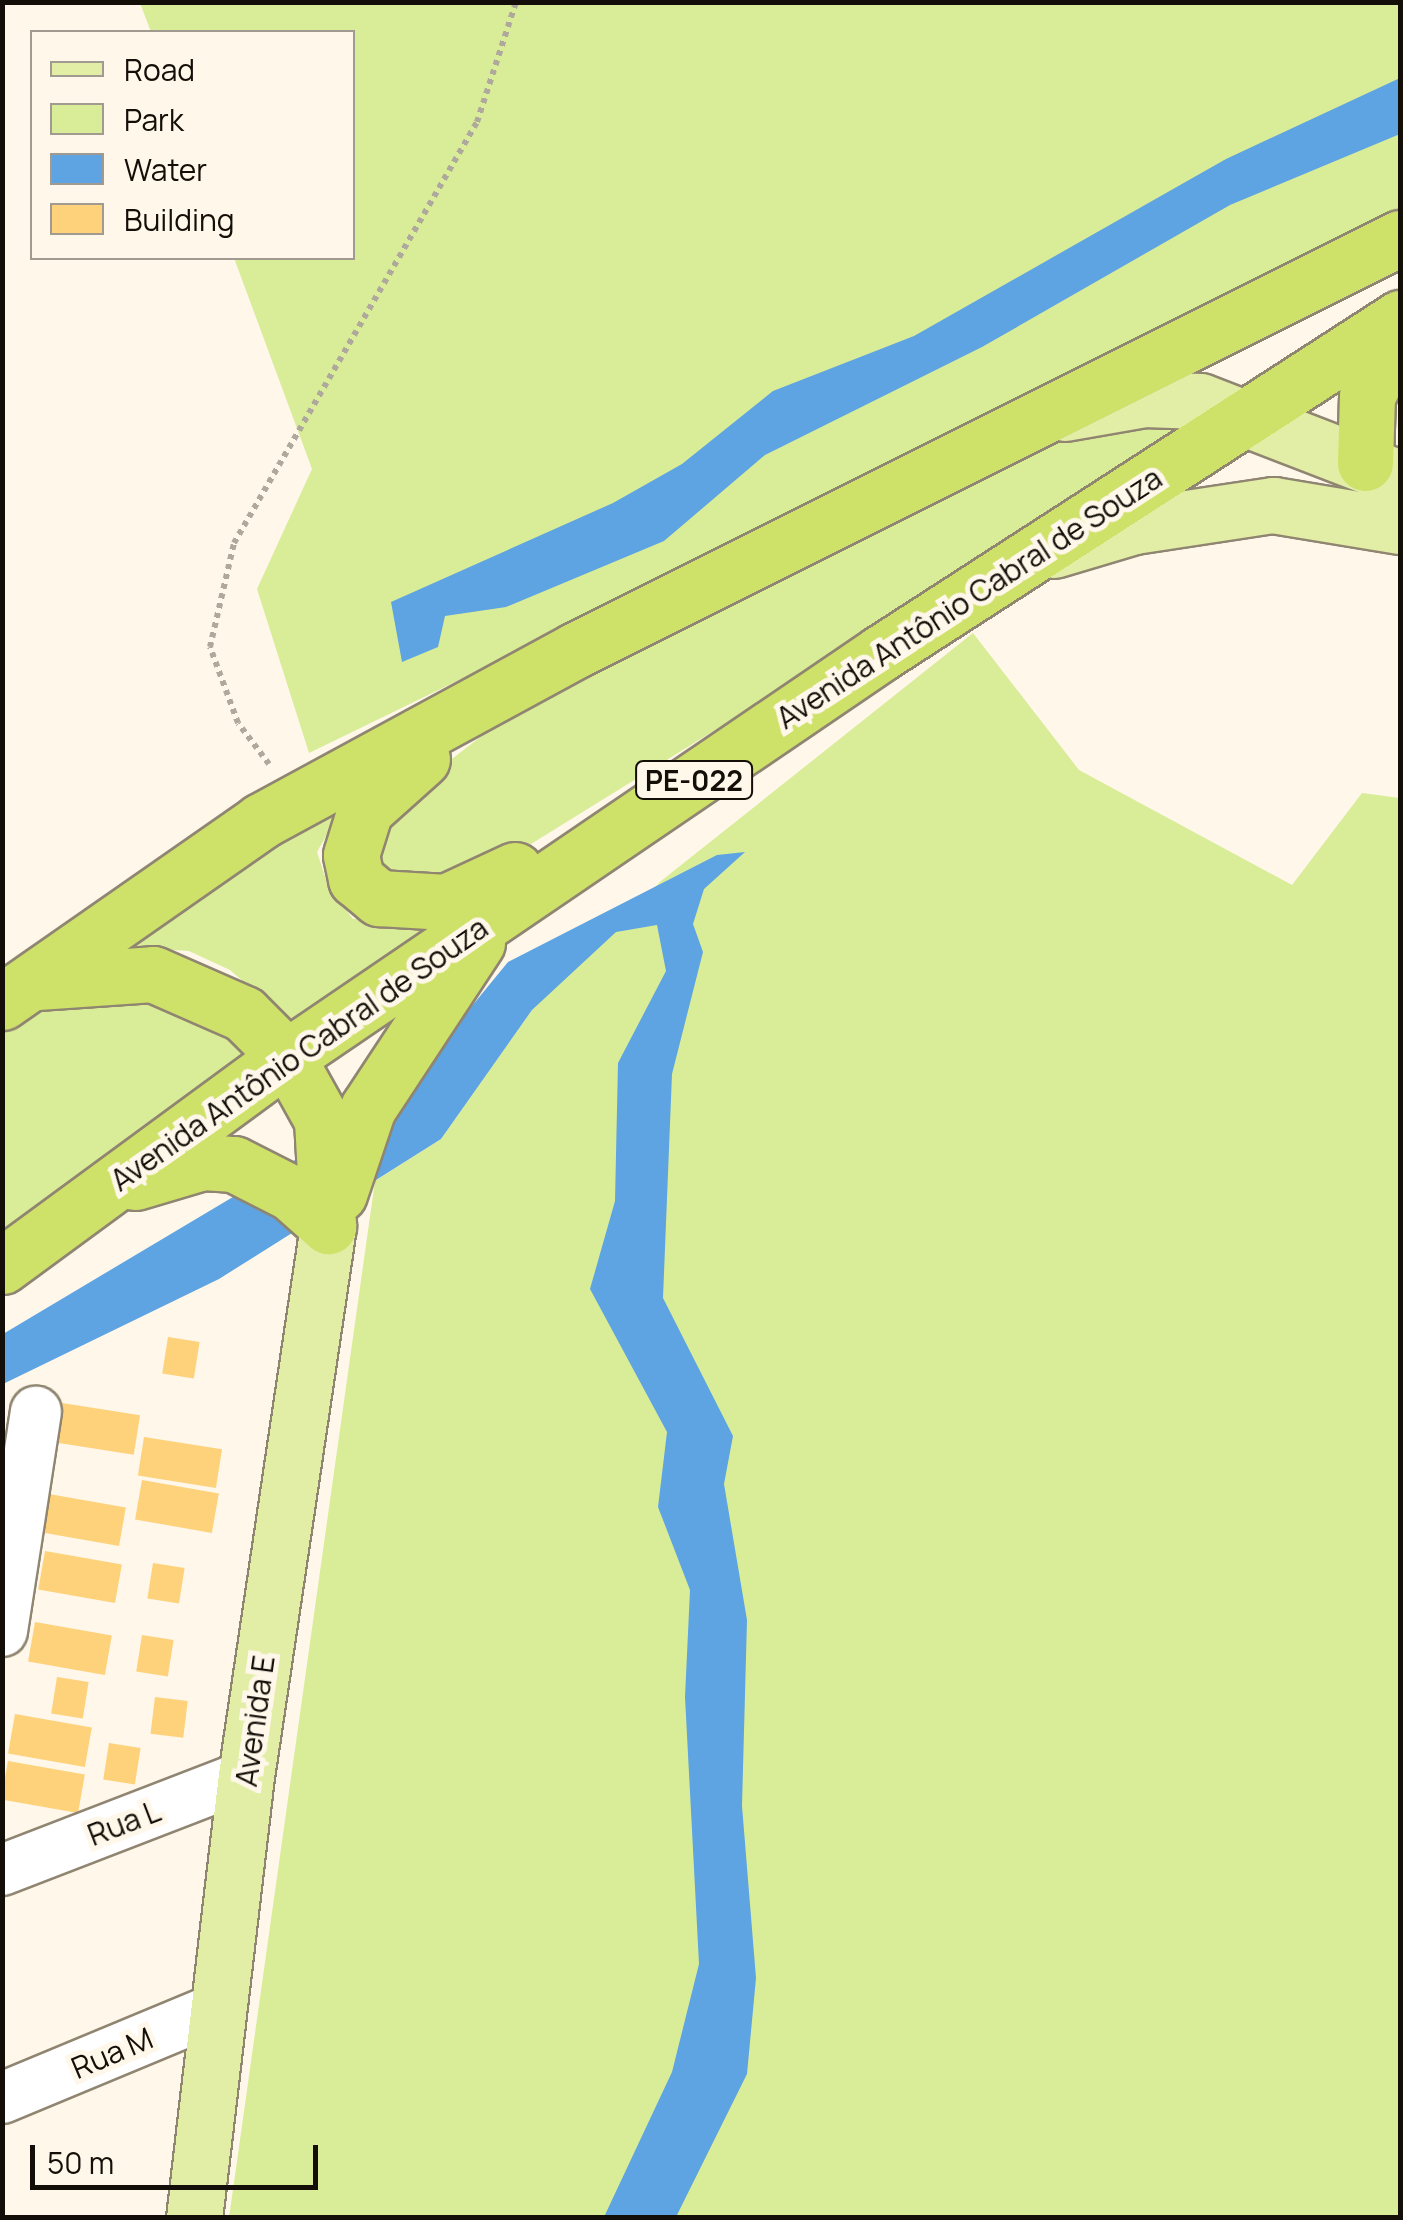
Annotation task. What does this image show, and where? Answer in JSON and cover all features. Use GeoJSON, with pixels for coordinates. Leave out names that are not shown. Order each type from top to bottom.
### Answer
{"type":"FeatureCollection","features":[{"type":"Feature","properties":{"kind":"highway"},"geometry":{"type":"LineString","coordinates":[[16,993],[297,801],[576,650],[1063,413],[1400,238]]}},
{"type":"Feature","properties":{"kind":"highway","name":"Avenida Antônio Cabral de Souza"},"geometry":{"type":"LineString","coordinates":[[2,1266],[287,1057],[881,652],[1400,318]]}},
{"type":"Feature","properties":{"kind":"highway"},"geometry":{"type":"LineString","coordinates":[[1383,470],[1370,383],[1400,332]]}},
{"type":"Feature","properties":{"kind":"highway"},"geometry":{"type":"LineString","coordinates":[[576,650],[390,782],[354,834],[356,880],[407,903],[485,890],[796,692],[881,652]]}},
{"type":"Feature","properties":{"kind":"highway"},"geometry":{"type":"LineString","coordinates":[[95,1197],[203,1162],[258,1171],[328,1226],[347,1123],[495,916]]}},
{"type":"Feature","properties":{"kind":"highway"},"geometry":{"type":"LineString","coordinates":[[16,993],[153,974],[244,1014],[347,1123]]}},
{"type":"Feature","properties":{"kind":"main road"},"geometry":{"type":"LineString","coordinates":[[1063,413],[1144,398],[1252,414],[1383,470]]}},
{"type":"Feature","properties":{"kind":"main road"},"geometry":{"type":"LineString","coordinates":[[1022,559],[1134,526],[1273,505],[1400,526]]}},
{"type":"Feature","properties":{"kind":"main road","name":"Avenida E"},"geometry":{"type":"LineString","coordinates":[[189,2208],[221,2007],[246,1776],[328,1226]]}},
{"type":"Feature","properties":{"kind":"street"},"geometry":{"type":"LineString","coordinates":[[2,1631],[36,1412]]}},
{"type":"Feature","properties":{"kind":"street","name":"Rua L"},"geometry":{"type":"LineString","coordinates":[[2,1870],[246,1776]]}},
{"type":"Feature","properties":{"kind":"street","name":"Rua M"},"geometry":{"type":"LineString","coordinates":[[2,2098],[221,2007]]}},
{"type":"Feature","properties":{"kind":"path"},"geometry":{"type":"LineString","coordinates":[[297,801],[238,723],[210,647],[216,600],[234,543],[477,122],[516,2]]}},
{"type":"Feature","properties":{"kind":"green space"},"geometry":{"type":"Polygon","coordinates":[[[140,3],[1400,3],[1400,223],[309,753],[257,589],[312,469],[235,260],[355,260],[355,30],[150,30],[140,3]]]}},
{"type":"Feature","properties":{"kind":"green space"},"geometry":{"type":"Polygon","coordinates":[[[1224,415],[497,865],[383,887],[367,824],[560,676],[1044,433],[1224,415]]]}},
{"type":"Feature","properties":{"kind":"green space"},"geometry":{"type":"Polygon","coordinates":[[[973,633],[1079,770],[1292,885],[1362,793],[1400,798],[1400,2217],[229,2218],[375,1181],[441,1139],[532,1010],[661,881],[973,633]]]}},
{"type":"Feature","properties":{"kind":"green space"},"geometry":{"type":"Polygon","coordinates":[[[352,790],[317,852],[329,889],[353,919],[484,904],[293,1024],[230,970],[189,951],[113,946],[352,790]]]}},
{"type":"Feature","properties":{"kind":"green space"},"geometry":{"type":"Polygon","coordinates":[[[91,988],[158,988],[264,1051],[3,1233],[3,1024],[91,988]]]}},
{"type":"Feature","properties":{"kind":"water"},"geometry":{"type":"Polygon","coordinates":[[[1400,78],[1400,134],[1230,205],[982,347],[765,455],[664,541],[506,607],[445,616],[438,647],[402,662],[391,602],[613,503],[682,464],[773,391],[914,336],[1226,159],[1400,78]]]}},
{"type":"Feature","properties":{"kind":"water"},"geometry":{"type":"Polygon","coordinates":[[[745,852],[704,889],[693,924],[703,952],[672,1074],[663,1298],[733,1436],[724,1484],[747,1620],[742,1806],[756,1978],[747,2074],[676,2217],[604,2217],[672,2072],[699,1964],[685,1697],[690,1590],[658,1507],[667,1432],[590,1289],[615,1201],[618,1063],[666,971],[657,925],[616,932],[532,1010],[441,1139],[219,1279],[3,1384],[3,1334],[394,1101],[508,962],[717,855],[745,852]]]}},
{"type":"Feature","properties":{"kind":"building"},"geometry":{"type":"Polygon","coordinates":[[[168,1337],[200,1342],[194,1379],[162,1374],[168,1337]]]}},
{"type":"Feature","properties":{"kind":"building"},"geometry":{"type":"Polygon","coordinates":[[[62,1403],[140,1415],[134,1455],[56,1443],[62,1403]]]}},
{"type":"Feature","properties":{"kind":"building"},"geometry":{"type":"Polygon","coordinates":[[[144,1437],[222,1449],[216,1488],[138,1476],[144,1437]]]}},
{"type":"Feature","properties":{"kind":"building"},"geometry":{"type":"Polygon","coordinates":[[[142,1480],[219,1494],[212,1533],[135,1519],[142,1480]]]}},
{"type":"Feature","properties":{"kind":"building"},"geometry":{"type":"Polygon","coordinates":[[[49,1494],[126,1508],[119,1546],[42,1532],[49,1494]]]}},
{"type":"Feature","properties":{"kind":"building"},"geometry":{"type":"Polygon","coordinates":[[[45,1551],[122,1565],[115,1603],[38,1589],[45,1551]]]}},
{"type":"Feature","properties":{"kind":"building"},"geometry":{"type":"Polygon","coordinates":[[[153,1563],[185,1568],[179,1604],[147,1599],[153,1563]]]}},
{"type":"Feature","properties":{"kind":"building"},"geometry":{"type":"Polygon","coordinates":[[[35,1622],[112,1636],[105,1675],[28,1661],[35,1622]]]}},
{"type":"Feature","properties":{"kind":"building"},"geometry":{"type":"Polygon","coordinates":[[[142,1635],[174,1640],[168,1677],[136,1672],[142,1635]]]}},
{"type":"Feature","properties":{"kind":"building"},"geometry":{"type":"Polygon","coordinates":[[[57,1677],[89,1682],[83,1719],[51,1714],[57,1677]]]}},
{"type":"Feature","properties":{"kind":"building"},"geometry":{"type":"Polygon","coordinates":[[[155,1697],[188,1701],[183,1738],[150,1734],[155,1697]]]}},
{"type":"Feature","properties":{"kind":"building"},"geometry":{"type":"Polygon","coordinates":[[[15,1714],[92,1728],[85,1767],[8,1753],[15,1714]]]}},
{"type":"Feature","properties":{"kind":"building"},"geometry":{"type":"Polygon","coordinates":[[[109,1743],[141,1748],[135,1785],[103,1780],[109,1743]]]}},
{"type":"Feature","properties":{"kind":"building"},"geometry":{"type":"Polygon","coordinates":[[[8,1761],[85,1775],[78,1813],[2,1800],[8,1761]]]}}]}
